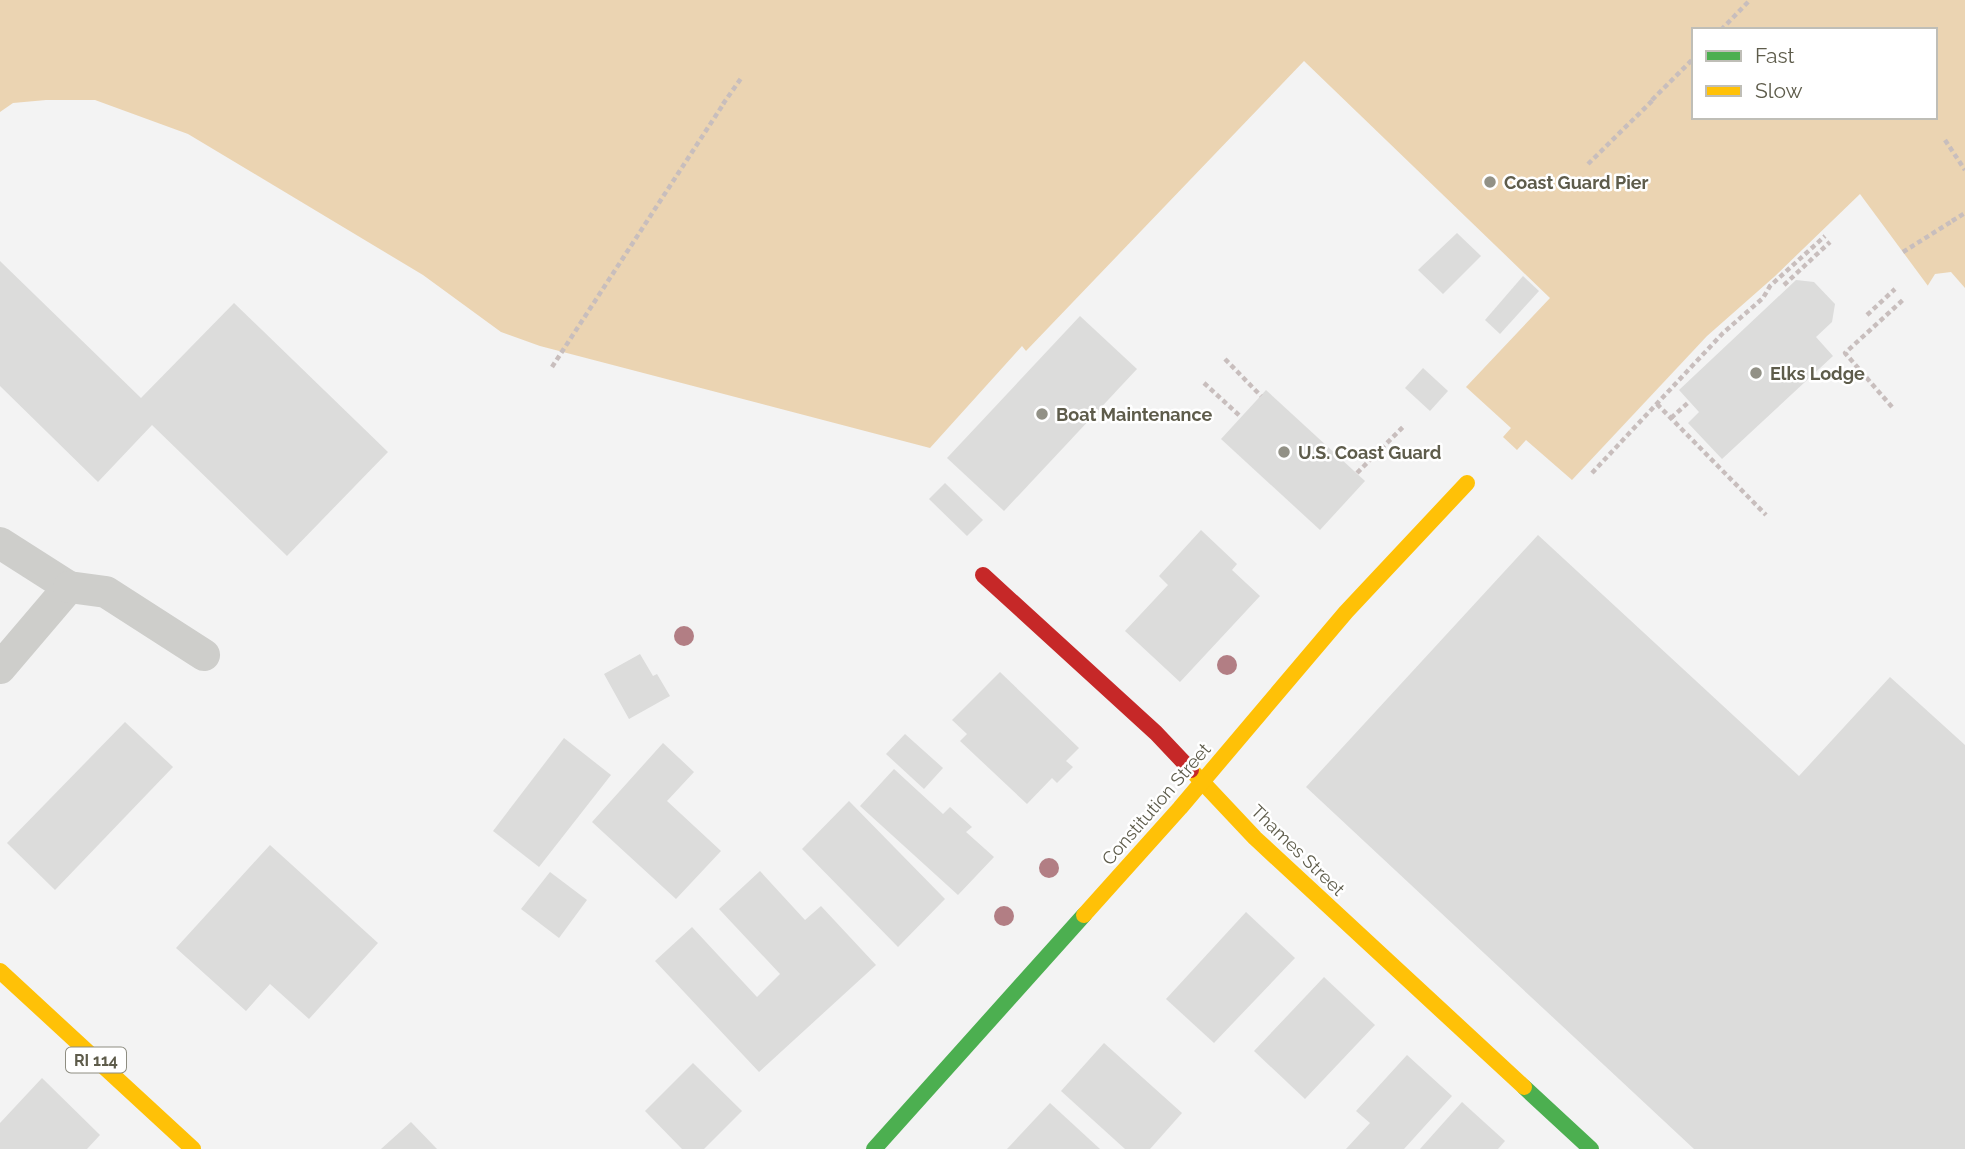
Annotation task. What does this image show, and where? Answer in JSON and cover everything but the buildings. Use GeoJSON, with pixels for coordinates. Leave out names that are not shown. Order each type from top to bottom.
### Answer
{"type":"FeatureCollection","features":[{"type":"Feature","properties":{"kind":"street","name":"Constitution Street"},"geometry":{"type":"LineString","coordinates":[[874,1149],[1101,896],[1346,612],[1466,483]]}},
{"type":"Feature","properties":{"kind":"street","name":"Thames Street"},"geometry":{"type":"LineString","coordinates":[[983,575],[1156,733],[1255,838],[1591,1149]]}},
{"type":"Feature","properties":{"kind":"street","name":"RI 114"},"geometry":{"type":"LineString","coordinates":[[0,971],[193,1149]]}},
{"type":"Feature","properties":{"kind":"lane"},"geometry":{"type":"LineString","coordinates":[[0,543],[69,587],[106,592],[204,655]]}},
{"type":"Feature","properties":{"kind":"lane"},"geometry":{"type":"LineString","coordinates":[[0,668],[69,587]]}},
{"type":"Feature","properties":{"kind":"path"},"geometry":{"type":"LineString","coordinates":[[1723,28],[1750,0]]}},
{"type":"Feature","properties":{"kind":"path"},"geometry":{"type":"LineString","coordinates":[[1588,164],[1692,60]]}},
{"type":"Feature","properties":{"kind":"path"},"geometry":{"type":"LineString","coordinates":[[552,367],[742,77]]}},
{"type":"Feature","properties":{"kind":"path"},"geometry":{"type":"LineString","coordinates":[[1647,105],[1654,99]]}},
{"type":"Feature","properties":{"kind":"path"},"geometry":{"type":"LineString","coordinates":[[714,116],[724,103]]}},
{"type":"Feature","properties":{"kind":"path"},"geometry":{"type":"LineString","coordinates":[[1945,140],[1965,170]]}},
{"type":"Feature","properties":{"kind":"path"},"geometry":{"type":"LineString","coordinates":[[1940,229],[1965,212]]}},
{"type":"Feature","properties":{"kind":"path"},"geometry":{"type":"LineString","coordinates":[[1903,252],[1954,220]]}},
{"type":"Feature","properties":{"kind":"path"},"geometry":{"type":"LineString","coordinates":[[1592,473],[1723,333],[1763,298],[1770,286],[1825,236]]}},
{"type":"Feature","properties":{"kind":"path"},"geometry":{"type":"LineString","coordinates":[[1784,285],[1800,273],[1830,242]]}},
{"type":"Feature","properties":{"kind":"path"},"geometry":{"type":"LineString","coordinates":[[1867,315],[1895,289]]}},
{"type":"Feature","properties":{"kind":"path"},"geometry":{"type":"LineString","coordinates":[[1892,407],[1845,353],[1904,299]]}},
{"type":"Feature","properties":{"kind":"path"},"geometry":{"type":"LineString","coordinates":[[1225,359],[1261,396]]}},
{"type":"Feature","properties":{"kind":"path"},"geometry":{"type":"LineString","coordinates":[[1204,383],[1241,417]]}},
{"type":"Feature","properties":{"kind":"path"},"geometry":{"type":"LineString","coordinates":[[1671,418],[1690,401]]}},
{"type":"Feature","properties":{"kind":"path"},"geometry":{"type":"LineString","coordinates":[[1657,404],[1766,515]]}},
{"type":"Feature","properties":{"kind":"path"},"geometry":{"type":"LineString","coordinates":[[1357,473],[1404,426]]}},
{"type":"Feature","properties":{"kind":"shaded area"},"geometry":{"type":"Polygon","coordinates":[[[0,0],[1965,0],[1965,336],[1860,194],[1774,277],[1707,336],[1572,480],[1526,440],[1517,450],[1503,437],[1511,428],[1466,387],[1550,298],[1304,61],[1026,351],[1022,346],[930,448],[540,346],[501,332],[423,275],[188,134],[95,100],[13,103],[0,112],[0,0]]]}},
{"type":"Feature","properties":{"kind":"pier"},"geometry":{"type":"Polygon","coordinates":[[[1951,272],[1965,288],[1965,340],[1925,290],[1935,274],[1951,272]]]}},
{"type":"Feature","properties":{"kind":"traffic: fast"},"geometry":{"type":"LineString","coordinates":[[874,1149],[1084,915]]}},
{"type":"Feature","properties":{"kind":"traffic: fast"},"geometry":{"type":"LineString","coordinates":[[1524,1087],[1591,1149]]}},
{"type":"Feature","properties":{"kind":"traffic: slow"},"geometry":{"type":"LineString","coordinates":[[1084,915],[1180,808],[1346,612],[1467,483]]}},
{"type":"Feature","properties":{"kind":"traffic: slow"},"geometry":{"type":"LineString","coordinates":[[1191,770],[1255,838],[1524,1087]]}},
{"type":"Feature","properties":{"kind":"traffic: slow"},"geometry":{"type":"LineString","coordinates":[[0,971],[193,1149]]}},
{"type":"Feature","properties":{"kind":"traffic: jam"},"geometry":{"type":"LineString","coordinates":[[983,575],[1156,733],[1191,770]]}},
{"type":"Feature","properties":{"kind":"place","name":"Coast Guard Pier"},"geometry":{"type":"Point","coordinates":[1490,182]}},
{"type":"Feature","properties":{"kind":"place","name":"Elks Lodge"},"geometry":{"type":"Point","coordinates":[1756,373]}},
{"type":"Feature","properties":{"kind":"place","name":"Boat Maintenance"},"geometry":{"type":"Point","coordinates":[1042,414]}},
{"type":"Feature","properties":{"kind":"place","name":"U.S. Coast Guard"},"geometry":{"type":"Point","coordinates":[1284,452]}}]}
